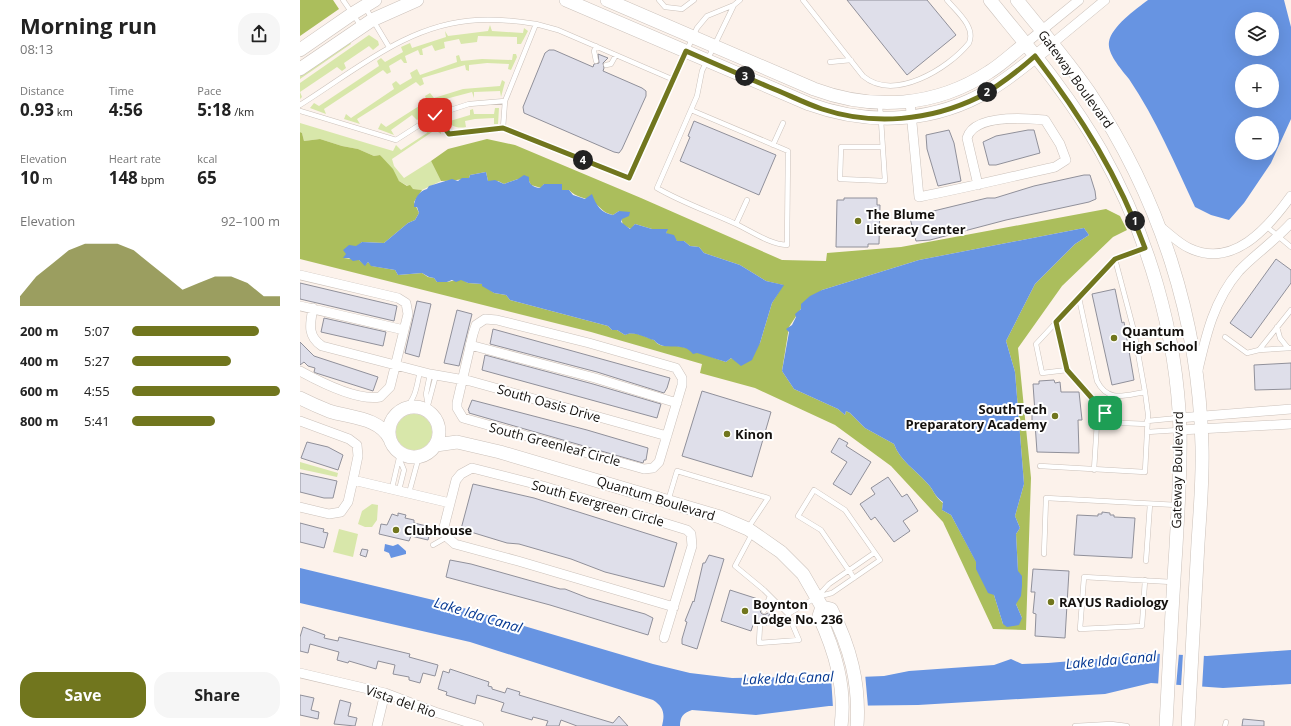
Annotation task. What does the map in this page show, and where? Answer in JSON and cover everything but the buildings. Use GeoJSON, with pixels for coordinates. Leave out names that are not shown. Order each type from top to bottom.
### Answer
{"type":"FeatureCollection","features":[{"type":"Feature","properties":{"kind":"street"},"geometry":{"type":"LineString","coordinates":[[300,69],[367,23],[417,0]]}},
{"type":"Feature","properties":{"kind":"street"},"geometry":{"type":"LineString","coordinates":[[566,0],[585,3],[686,51],[823,109],[853,116],[880,119],[912,117],[949,109],[978,97],[1008,78],[1105,0]]}},
{"type":"Feature","properties":{"kind":"street"},"geometry":{"type":"LineString","coordinates":[[607,0],[828,94],[858,101],[880,103],[910,102],[936,97],[963,87],[990,72],[1079,0]]}},
{"type":"Feature","properties":{"kind":"street","name":"Gateway Boulevard"},"geometry":{"type":"LineString","coordinates":[[990,0],[1063,92],[1101,151],[1117,182],[1145,248],[1159,292],[1169,338],[1180,424],[1178,505],[1166,726]]}},
{"type":"Feature","properties":{"kind":"street","name":"Gateway Boulevard"},"geometry":{"type":"LineString","coordinates":[[1017,0],[1053,43],[1088,90],[1116,134],[1142,184],[1159,226],[1182,297],[1197,374],[1202,463],[1188,726]]}},
{"type":"Feature","properties":{"kind":"street"},"geometry":{"type":"LineString","coordinates":[[300,50],[370,3]]}},
{"type":"Feature","properties":{"kind":"street"},"geometry":{"type":"LineString","coordinates":[[910,102],[919,198],[978,185],[1055,167],[1066,160],[1060,144],[1045,120],[1013,118],[975,126],[969,131],[967,138],[978,185]]}},
{"type":"Feature","properties":{"kind":"street"},"geometry":{"type":"LineString","coordinates":[[1159,226],[1187,247],[1199,252],[1216,254],[1229,252],[1243,245],[1266,226],[1291,196]]}},
{"type":"Feature","properties":{"kind":"street"},"geometry":{"type":"LineString","coordinates":[[1197,374],[1210,320],[1224,291],[1240,271],[1278,237],[1291,223]]}},
{"type":"Feature","properties":{"kind":"street"},"geometry":{"type":"LineString","coordinates":[[300,275],[398,298],[406,304],[407,309],[404,330],[388,391],[380,397],[375,398],[327,385],[300,371]]}},
{"type":"Feature","properties":{"kind":"street"},"geometry":{"type":"LineString","coordinates":[[300,306],[404,330]]}},
{"type":"Feature","properties":{"kind":"street","name":"South Oasis Drive"},"geometry":{"type":"LineString","coordinates":[[314,308],[310,330],[316,342],[322,346],[341,352],[530,397],[667,436]]}},
{"type":"Feature","properties":{"kind":"street","name":"South Greenleaf Circle"},"geometry":{"type":"LineString","coordinates":[[492,319],[589,343],[676,368],[680,373],[682,385],[659,462],[653,468],[644,469],[463,418],[457,408],[457,403],[470,345],[476,325],[480,321],[492,319]]}},
{"type":"Feature","properties":{"kind":"street"},"geometry":{"type":"LineString","coordinates":[[470,345],[595,378],[677,403]]}},
{"type":"Feature","properties":{"kind":"street"},"geometry":{"type":"LineString","coordinates":[[300,398],[328,410],[372,422],[386,431],[395,448],[410,457],[423,455]]}},
{"type":"Feature","properties":{"kind":"street"},"geometry":{"type":"LineString","coordinates":[[395,448],[391,424],[394,418],[405,408],[418,407],[428,409]]}},
{"type":"Feature","properties":{"kind":"street","name":"Quantum Boulevard"},"geometry":{"type":"LineString","coordinates":[[428,409],[437,421],[439,429],[457,442],[570,472],[720,517],[750,531],[774,547],[797,568],[808,581],[820,602],[831,609],[841,629],[853,663],[858,698],[857,722]]}},
{"type":"Feature","properties":{"kind":"street"},"geometry":{"type":"LineString","coordinates":[[1180,424],[1200,416],[1291,410]]}},
{"type":"Feature","properties":{"kind":"street"},"geometry":{"type":"LineString","coordinates":[[372,422],[394,418]]}},
{"type":"Feature","properties":{"kind":"street"},"geometry":{"type":"LineString","coordinates":[[300,421],[353,441],[357,445],[358,456],[348,502],[341,512],[329,514],[300,508]]}},
{"type":"Feature","properties":{"kind":"street"},"geometry":{"type":"LineString","coordinates":[[1180,424],[1201,429],[1291,424]]}},
{"type":"Feature","properties":{"kind":"street"},"geometry":{"type":"LineString","coordinates":[[436,445],[439,429]]}},
{"type":"Feature","properties":{"kind":"street","name":"Quantum Boulevard"},"geometry":{"type":"LineString","coordinates":[[423,455],[436,445],[457,442]]}},
{"type":"Feature","properties":{"kind":"street","name":"South Evergreen Circle"},"geometry":{"type":"LineString","coordinates":[[447,537],[444,527],[456,480],[467,470],[479,469],[683,527],[691,534],[692,546],[664,638]]}},
{"type":"Feature","properties":{"kind":"street"},"geometry":{"type":"LineString","coordinates":[[353,480],[450,503]]}},
{"type":"Feature","properties":{"kind":"street"},"geometry":{"type":"LineString","coordinates":[[447,537],[455,544],[674,607]]}},
{"type":"Feature","properties":{"kind":"street","name":"Quantum Boulevard"},"geometry":{"type":"LineString","coordinates":[[820,602],[819,616],[837,664],[841,691],[841,722]]}},
{"type":"Feature","properties":{"kind":"street","name":"Vista del Rio"},"geometry":{"type":"LineString","coordinates":[[300,673],[385,693],[434,712],[478,726]]}},
{"type":"Feature","properties":{"kind":"street"},"geometry":{"type":"LineString","coordinates":[[377,726],[385,693]]}},
{"type":"Feature","properties":{"kind":"lane"},"geometry":{"type":"LineString","coordinates":[[343,0],[352,14],[367,23],[389,47]]}},
{"type":"Feature","properties":{"kind":"lane"},"geometry":{"type":"LineString","coordinates":[[658,0],[665,8],[682,9],[694,0]]}},
{"type":"Feature","properties":{"kind":"lane"},"geometry":{"type":"LineString","coordinates":[[435,115],[449,134],[503,128],[629,178],[692,37],[707,16],[734,5],[740,0]]}},
{"type":"Feature","properties":{"kind":"lane"},"geometry":{"type":"LineString","coordinates":[[803,0],[863,76],[877,84],[891,85],[912,82],[930,76],[966,47],[972,38],[970,27],[948,0]]}},
{"type":"Feature","properties":{"kind":"lane"},"geometry":{"type":"LineString","coordinates":[[367,23],[370,3]]}},
{"type":"Feature","properties":{"kind":"lane"},"geometry":{"type":"LineString","coordinates":[[691,110],[788,151],[788,245],[776,245],[736,224],[680,201],[657,188],[697,96],[700,78],[707,60],[734,5]]}},
{"type":"Feature","properties":{"kind":"lane"},"geometry":{"type":"LineString","coordinates":[[300,106],[389,47],[431,28],[477,20],[505,20],[536,24],[558,30],[674,80]]}},
{"type":"Feature","properties":{"kind":"lane"},"geometry":{"type":"LineString","coordinates":[[503,128],[505,102],[536,24]]}},
{"type":"Feature","properties":{"kind":"lane"},"geometry":{"type":"LineString","coordinates":[[596,46],[594,52],[596,61]]}},
{"type":"Feature","properties":{"kind":"lane"},"geometry":{"type":"LineString","coordinates":[[606,65],[611,64],[616,55]]}},
{"type":"Feature","properties":{"kind":"lane"},"geometry":{"type":"LineString","coordinates":[[830,62],[851,60]]}},
{"type":"Feature","properties":{"kind":"lane"},"geometry":{"type":"LineString","coordinates":[[300,111],[396,140],[435,115],[469,104],[505,102]]}},
{"type":"Feature","properties":{"kind":"lane"},"geometry":{"type":"LineString","coordinates":[[880,103],[885,181],[840,179],[841,147],[882,147]]}},
{"type":"Feature","properties":{"kind":"lane"},"geometry":{"type":"LineString","coordinates":[[773,145],[783,123]]}},
{"type":"Feature","properties":{"kind":"lane"},"geometry":{"type":"LineString","coordinates":[[736,224],[747,200]]}},
{"type":"Feature","properties":{"kind":"lane"},"geometry":{"type":"LineString","coordinates":[[1266,226],[1291,247]]}},
{"type":"Feature","properties":{"kind":"lane"},"geometry":{"type":"LineString","coordinates":[[1067,370],[1042,373],[1036,344],[1115,259],[1145,248]]}},
{"type":"Feature","properties":{"kind":"lane"},"geometry":{"type":"LineString","coordinates":[[1040,466],[1145,472],[1147,422],[1145,392],[1134,331],[1115,259]]}},
{"type":"Feature","properties":{"kind":"lane"},"geometry":{"type":"LineString","coordinates":[[1079,298],[1097,381],[1102,390],[1109,395],[1118,396],[1145,392]]}},
{"type":"Feature","properties":{"kind":"lane"},"geometry":{"type":"LineString","coordinates":[[1259,350],[1291,310]]}},
{"type":"Feature","properties":{"kind":"lane"},"geometry":{"type":"LineString","coordinates":[[1056,322],[1067,370],[1096,402],[1098,407],[1094,470]]}},
{"type":"Feature","properties":{"kind":"lane"},"geometry":{"type":"LineString","coordinates":[[1277,327],[1280,338],[1289,348]]}},
{"type":"Feature","properties":{"kind":"lane"},"geometry":{"type":"LineString","coordinates":[[1225,337],[1247,353],[1259,350],[1289,348]]}},
{"type":"Feature","properties":{"kind":"lane"},"geometry":{"type":"LineString","coordinates":[[405,408],[410,404],[416,392],[420,371]]}},
{"type":"Feature","properties":{"kind":"lane"},"geometry":{"type":"LineString","coordinates":[[428,409],[426,394],[433,374]]}},
{"type":"Feature","properties":{"kind":"lane"},"geometry":{"type":"LineString","coordinates":[[1098,407],[1122,423],[1147,422],[1180,424]]}},
{"type":"Feature","properties":{"kind":"lane"},"geometry":{"type":"LineString","coordinates":[[1147,432],[1180,424]]}},
{"type":"Feature","properties":{"kind":"lane"},"geometry":{"type":"LineString","coordinates":[[395,448],[395,489]]}},
{"type":"Feature","properties":{"kind":"lane"},"geometry":{"type":"LineString","coordinates":[[409,493],[418,460],[423,455]]}},
{"type":"Feature","properties":{"kind":"lane"},"geometry":{"type":"LineString","coordinates":[[668,501],[677,471],[768,498],[750,531],[735,566],[770,596],[788,614],[799,640],[759,643],[760,624]]}},
{"type":"Feature","properties":{"kind":"lane"},"geometry":{"type":"LineString","coordinates":[[788,614],[820,602],[880,560],[845,510],[814,490],[798,516],[821,530],[854,578]]}},
{"type":"Feature","properties":{"kind":"lane"},"geometry":{"type":"LineString","coordinates":[[1044,554],[1046,498],[1178,505]]}},
{"type":"Feature","properties":{"kind":"lane"},"geometry":{"type":"LineString","coordinates":[[1146,561],[1150,504]]}},
{"type":"Feature","properties":{"kind":"lane"},"geometry":{"type":"LineString","coordinates":[[432,544],[447,537]]}},
{"type":"Feature","properties":{"kind":"lane"},"geometry":{"type":"LineString","coordinates":[[820,602],[827,585],[874,553]]}},
{"type":"Feature","properties":{"kind":"lane"},"geometry":{"type":"LineString","coordinates":[[1145,580],[1142,626],[1080,629],[1084,577],[1145,580],[1174,582]]}},
{"type":"Feature","properties":{"kind":"lane"},"geometry":{"type":"LineString","coordinates":[[764,611],[770,596]]}},
{"type":"Feature","properties":{"kind":"lane"},"geometry":{"type":"LineString","coordinates":[[1075,726],[1111,724],[1127,726]]}},
{"type":"Feature","properties":{"kind":"green space"},"geometry":{"type":"Polygon","coordinates":[[[300,0],[333,0],[339,9],[300,36],[300,0]]]}},
{"type":"Feature","properties":{"kind":"green space"},"geometry":{"type":"Polygon","coordinates":[[[490,25],[492,31],[523,33],[524,28],[528,31],[521,44],[517,44],[517,37],[478,36],[477,42],[461,44],[459,39],[444,42],[445,48],[435,51],[432,45],[422,49],[423,55],[420,55],[418,50],[405,56],[407,63],[404,63],[401,59],[389,66],[391,72],[387,74],[383,70],[324,109],[326,114],[310,108],[314,103],[319,106],[379,66],[377,61],[381,58],[385,62],[403,52],[401,47],[410,43],[412,48],[446,37],[445,31],[448,36],[488,31],[490,25]]]}},
{"type":"Feature","properties":{"kind":"green space"},"geometry":{"type":"Polygon","coordinates":[[[369,35],[378,41],[379,45],[373,50],[369,46],[344,63],[346,68],[342,71],[337,67],[300,92],[300,83],[369,35]]]}},
{"type":"Feature","properties":{"kind":"green space"},"geometry":{"type":"Polygon","coordinates":[[[350,41],[351,44],[300,79],[300,76],[350,41]]]}},
{"type":"Feature","properties":{"kind":"green space"},"geometry":{"type":"Polygon","coordinates":[[[513,54],[516,54],[517,57],[511,70],[508,69],[509,64],[487,63],[469,65],[469,71],[466,70],[465,65],[422,78],[424,84],[420,86],[416,82],[357,119],[360,124],[344,119],[346,114],[351,118],[394,89],[392,84],[396,81],[400,85],[412,78],[410,73],[417,69],[420,75],[457,62],[456,56],[459,55],[461,61],[482,59],[512,60],[513,54]]]}},
{"type":"Feature","properties":{"kind":"green space"},"geometry":{"type":"Polygon","coordinates":[[[502,80],[505,82],[501,97],[500,91],[474,92],[474,98],[472,92],[438,101],[438,108],[434,103],[418,112],[421,117],[417,120],[412,115],[391,130],[394,135],[378,129],[381,123],[386,127],[427,101],[425,96],[430,93],[434,98],[463,89],[500,86],[502,80]]]}},
{"type":"Feature","properties":{"kind":"green space"},"geometry":{"type":"Polygon","coordinates":[[[495,108],[499,108],[498,124],[494,124],[494,118],[475,119],[465,121],[466,127],[460,128],[451,125],[445,118],[448,116],[450,121],[470,115],[470,110],[473,109],[474,114],[494,114],[495,108]]]}},
{"type":"Feature","properties":{"kind":"green space"},"geometry":{"type":"Polygon","coordinates":[[[300,123],[393,151],[396,145],[401,150],[427,133],[425,128],[426,126],[431,124],[435,125],[441,134],[435,130],[392,159],[394,166],[404,178],[431,161],[441,181],[422,190],[413,189],[399,181],[380,155],[374,156],[358,149],[320,139],[304,141],[302,133],[300,132],[300,123]]]}},
{"type":"Feature","properties":{"kind":"green space"},"geometry":{"type":"Polygon","coordinates":[[[300,132],[302,133],[304,141],[320,139],[358,149],[374,156],[380,155],[393,169],[399,181],[407,186],[410,185],[413,189],[422,190],[414,202],[419,213],[415,220],[408,223],[384,243],[362,242],[344,258],[359,260],[365,265],[368,262],[372,266],[395,270],[398,275],[422,273],[428,277],[434,278],[437,282],[447,282],[461,279],[468,283],[482,284],[494,293],[506,295],[510,300],[608,326],[612,330],[617,330],[625,335],[632,333],[640,334],[654,340],[662,346],[677,346],[689,349],[726,362],[731,358],[737,361],[760,343],[772,303],[783,285],[766,281],[740,265],[704,253],[699,247],[690,246],[684,241],[677,241],[666,233],[667,229],[652,229],[635,224],[631,229],[623,225],[619,211],[613,215],[607,213],[591,201],[575,195],[569,190],[562,190],[562,184],[544,184],[541,188],[531,185],[529,181],[518,179],[504,184],[498,181],[488,181],[486,172],[470,175],[469,178],[441,181],[431,161],[448,149],[487,139],[515,145],[782,260],[826,261],[827,253],[901,247],[1106,209],[1120,216],[1127,230],[1113,237],[1062,286],[1018,348],[1031,478],[1026,630],[993,629],[943,522],[891,466],[835,425],[755,388],[700,373],[702,364],[591,332],[300,259],[300,132]],[[1084,228],[919,260],[822,290],[802,307],[789,327],[782,371],[794,389],[838,409],[845,415],[846,411],[850,413],[865,428],[894,444],[904,460],[927,483],[943,503],[942,510],[951,515],[994,595],[1003,624],[1022,618],[1016,604],[1018,571],[1016,534],[1020,528],[1015,516],[1024,484],[1015,372],[1006,341],[1035,284],[1075,244],[1089,235],[1084,228]]]}},
{"type":"Feature","properties":{"kind":"green space"},"geometry":{"type":"Polygon","coordinates":[[[414,414],[424,417],[429,422],[432,432],[429,442],[424,447],[414,450],[404,447],[399,442],[396,432],[399,422],[404,417],[414,414]]]}},
{"type":"Feature","properties":{"kind":"green space"},"geometry":{"type":"Polygon","coordinates":[[[300,462],[338,473],[337,477],[300,469],[300,462]]]}},
{"type":"Feature","properties":{"kind":"green space"},"geometry":{"type":"Polygon","coordinates":[[[372,504],[378,505],[377,520],[372,527],[365,527],[358,524],[362,511],[372,504]]]}},
{"type":"Feature","properties":{"kind":"green space"},"geometry":{"type":"Polygon","coordinates":[[[339,529],[358,534],[353,557],[333,552],[339,529]]]}},
{"type":"Feature","properties":{"kind":"water"},"geometry":{"type":"Polygon","coordinates":[[[1148,0],[1284,0],[1291,27],[1291,119],[1279,145],[1279,116],[1235,116],[1235,160],[1272,160],[1244,203],[1229,220],[1211,215],[1195,207],[1165,142],[1148,110],[1139,94],[1110,52],[1109,42],[1114,30],[1131,13],[1148,0]]]}},
{"type":"Feature","properties":{"kind":"water"},"geometry":{"type":"Polygon","coordinates":[[[486,172],[488,181],[495,180],[504,184],[524,175],[529,177],[530,184],[536,187],[540,188],[544,184],[562,184],[562,190],[569,190],[573,195],[585,199],[592,194],[597,205],[609,214],[613,215],[619,211],[630,212],[629,216],[622,219],[621,222],[630,229],[635,224],[652,229],[668,229],[666,233],[674,235],[677,241],[684,241],[690,246],[699,247],[704,253],[740,265],[766,281],[784,285],[772,303],[760,343],[752,360],[741,366],[731,358],[726,362],[697,353],[693,354],[684,348],[663,346],[654,340],[640,335],[632,333],[625,335],[617,330],[612,330],[608,326],[510,300],[506,295],[494,293],[482,286],[482,284],[468,283],[461,280],[456,282],[452,280],[447,282],[437,282],[434,278],[422,273],[398,275],[395,270],[371,266],[368,262],[365,266],[359,260],[353,261],[349,258],[343,258],[346,254],[343,250],[349,245],[356,246],[362,242],[384,243],[408,223],[415,220],[419,213],[417,207],[414,207],[416,198],[419,193],[427,189],[429,186],[452,179],[458,181],[462,178],[469,178],[470,175],[486,172]]]}},
{"type":"Feature","properties":{"kind":"water"},"geometry":{"type":"Polygon","coordinates":[[[1084,228],[1089,235],[1075,244],[1035,284],[1006,341],[1015,372],[1024,484],[1015,516],[1020,528],[1016,534],[1018,571],[1022,576],[1021,596],[1016,604],[1022,618],[1019,625],[1007,627],[1003,624],[994,595],[988,593],[976,569],[976,562],[951,515],[942,510],[943,502],[904,460],[894,444],[865,428],[850,413],[846,411],[845,415],[838,409],[794,389],[782,371],[789,332],[786,329],[792,325],[796,317],[795,314],[801,309],[801,304],[810,296],[822,290],[919,260],[1084,228]]]}},
{"type":"Feature","properties":{"kind":"water"},"geometry":{"type":"Polygon","coordinates":[[[385,544],[393,546],[398,544],[406,551],[406,554],[391,558],[389,553],[384,551],[385,544]]]}},
{"type":"Feature","properties":{"kind":"water","name":"Lake Ida Canal"},"geometry":{"type":"Polygon","coordinates":[[[300,568],[450,604],[653,664],[690,673],[732,678],[801,677],[811,679],[884,676],[909,671],[994,665],[1011,659],[1022,664],[1120,657],[1139,653],[1207,656],[1291,650],[1291,684],[1223,688],[1151,683],[1105,694],[918,705],[829,706],[756,715],[692,710],[686,712],[683,716],[680,726],[662,726],[663,711],[653,700],[470,642],[300,603],[300,568]]]}},
{"type":"Feature","properties":{"kind":"pier"},"geometry":{"type":"Polygon","coordinates":[[[1160,652],[1179,653],[1176,687],[1158,686],[1160,652]]]}},
{"type":"Feature","properties":{"kind":"pier"},"geometry":{"type":"Polygon","coordinates":[[[1183,653],[1204,654],[1202,689],[1181,687],[1183,653]]]}},
{"type":"Feature","properties":{"kind":"pier"},"geometry":{"type":"Polygon","coordinates":[[[865,673],[868,707],[833,708],[831,676],[865,673]]]}},
{"type":"Feature","properties":{"kind":"place","name":"The Blume Literacy Center"},"geometry":{"type":"Point","coordinates":[858,221]}},
{"type":"Feature","properties":{"kind":"place","name":"Quantum High School"},"geometry":{"type":"Point","coordinates":[1114,338]}},
{"type":"Feature","properties":{"kind":"place","name":"SouthTech Preparatory Academy"},"geometry":{"type":"Point","coordinates":[1055,416]}},
{"type":"Feature","properties":{"kind":"place","name":"Kinon"},"geometry":{"type":"Point","coordinates":[727,434]}},
{"type":"Feature","properties":{"kind":"place","name":"Clubhouse"},"geometry":{"type":"Point","coordinates":[396,530]}},
{"type":"Feature","properties":{"kind":"place","name":"RAYUS Radiology"},"geometry":{"type":"Point","coordinates":[1051,602]}},
{"type":"Feature","properties":{"kind":"place","name":"Boynton Lodge No. 236"},"geometry":{"type":"Point","coordinates":[745,611]}},
{"type":"Feature","properties":{"kind":"route"},"geometry":{"type":"LineString","coordinates":[[435,115],[449,134],[503,128],[629,178],[686,51],[823,109],[853,116],[880,119],[899,119],[949,109],[989,91],[1035,56],[1063,92],[1101,151],[1117,182],[1145,248],[1115,259],[1056,322],[1067,370],[1096,402],[1098,407],[1105,413]]}}]}
